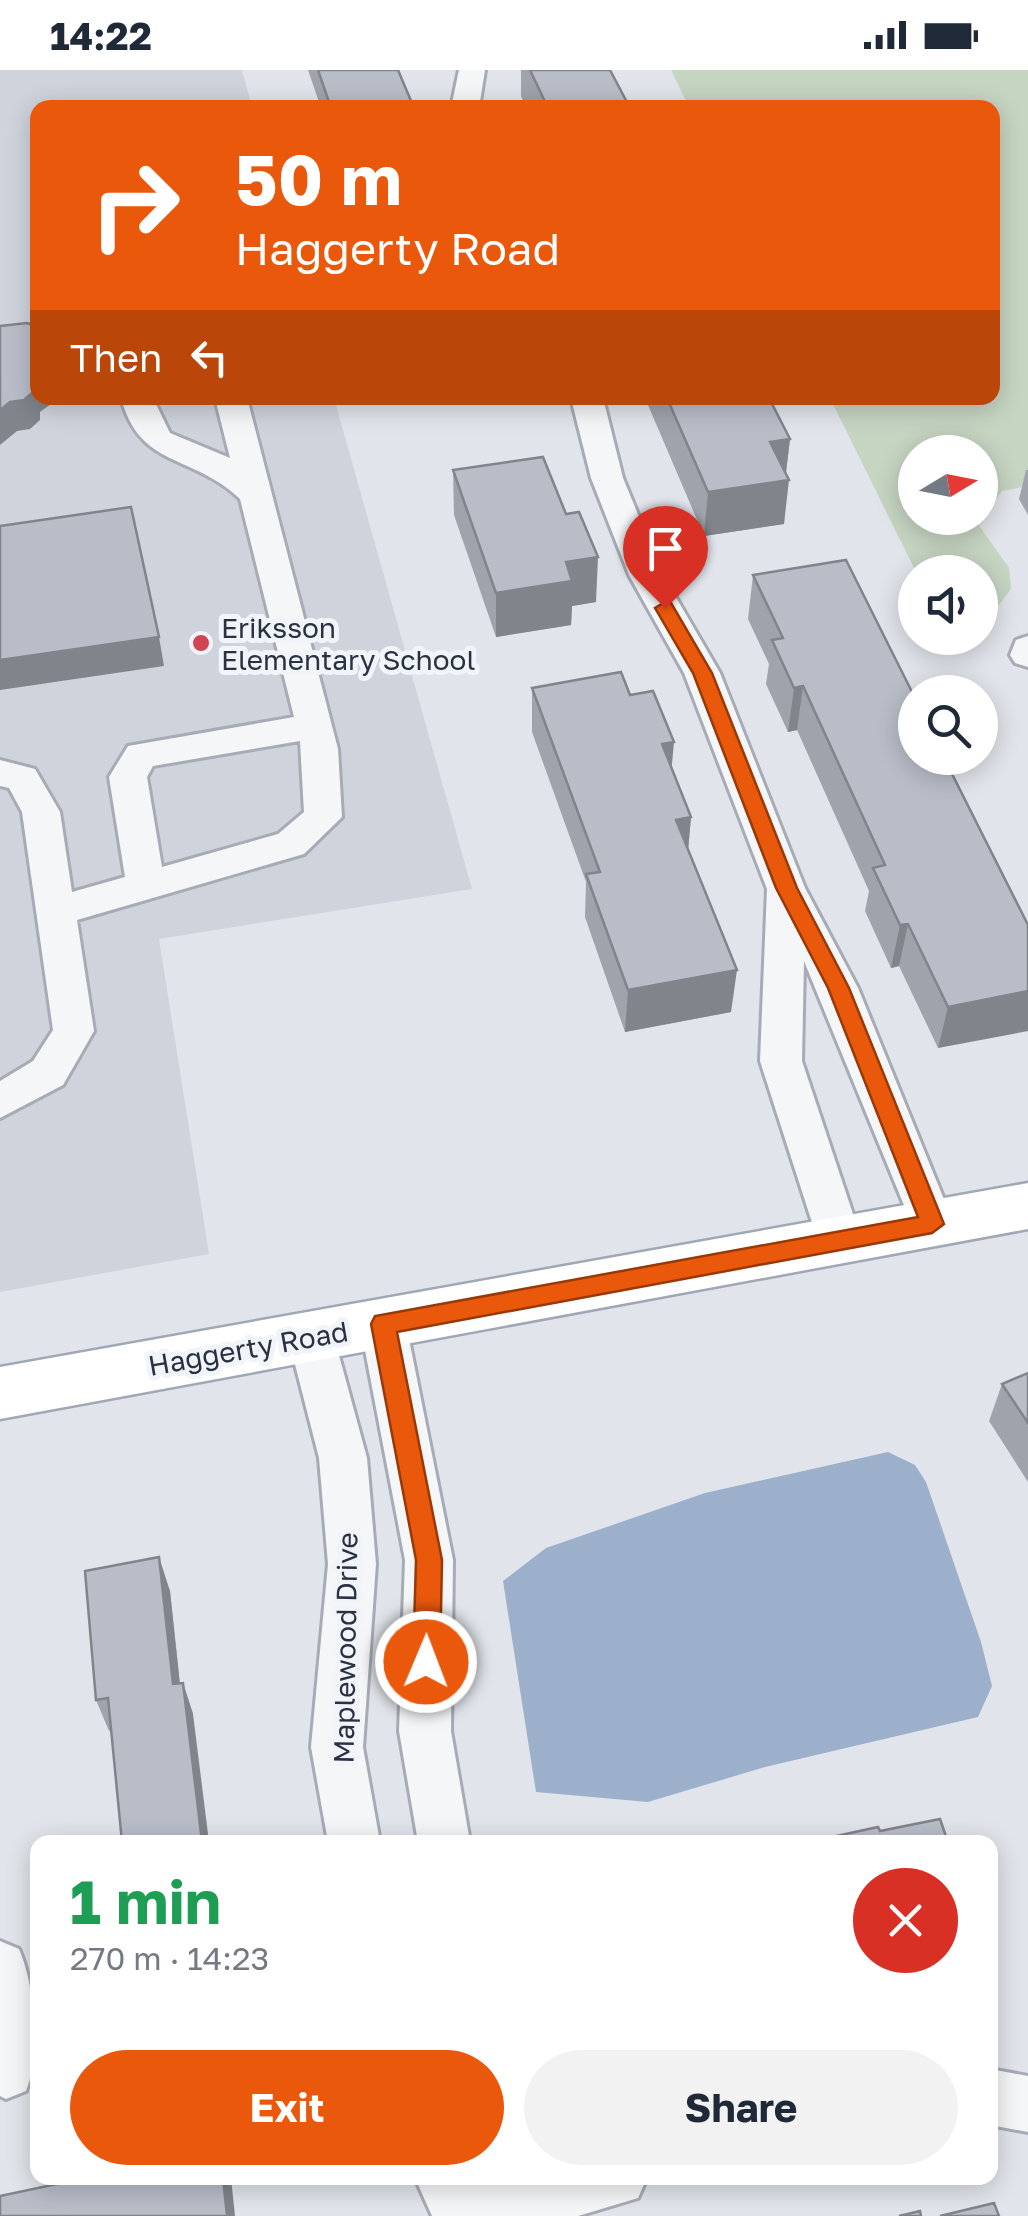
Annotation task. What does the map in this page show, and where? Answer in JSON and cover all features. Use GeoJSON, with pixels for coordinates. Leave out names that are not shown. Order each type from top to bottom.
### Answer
{"type":"FeatureCollection","features":[{"type":"Feature","properties":{"kind":"main road","name":"Haggerty Road"},"geometry":{"type":"LineString","coordinates":[[0,1392],[1028,1206]]}},
{"type":"Feature","properties":{"kind":"street"},"geometry":{"type":"LineString","coordinates":[[466,100],[472,70]]}},
{"type":"Feature","properties":{"kind":"street"},"geometry":{"type":"LineString","coordinates":[[139,405],[142,423],[154,441],[226,469],[256,495]]}},
{"type":"Feature","properties":{"kind":"street"},"geometry":{"type":"LineString","coordinates":[[57,911],[290,844],[323,817],[314,726],[234,405]]}},
{"type":"Feature","properties":{"kind":"street"},"geometry":{"type":"LineString","coordinates":[[589,405],[607,478],[646,575],[702,673],[786,888],[838,988],[932,1224]]}},
{"type":"Feature","properties":{"kind":"street"},"geometry":{"type":"LineString","coordinates":[[146,885],[128,777],[141,754],[314,726]]}},
{"type":"Feature","properties":{"kind":"street"},"geometry":{"type":"LineString","coordinates":[[0,773],[22,778],[41,812],[74,1031],[48,1074],[0,1101]]}},
{"type":"Feature","properties":{"kind":"street"},"geometry":{"type":"LineString","coordinates":[[786,888],[782,1061],[840,1240]]}},
{"type":"Feature","properties":{"kind":"street"},"geometry":{"type":"LineString","coordinates":[[383,1324],[429,1560],[425,1731],[443,1835]]}},
{"type":"Feature","properties":{"kind":"street","name":"Maplewood Drive"},"geometry":{"type":"LineString","coordinates":[[311,1337],[344,1458],[352,1564],[337,1746],[353,1835]]}},
{"type":"Feature","properties":{"kind":"street"},"geometry":{"type":"LineString","coordinates":[[0,1968],[14,2069]]}},
{"type":"Feature","properties":{"kind":"street"},"geometry":{"type":"LineString","coordinates":[[998,2098],[1028,2104]]}},
{"type":"Feature","properties":{"kind":"street"},"geometry":{"type":"LineString","coordinates":[[458,2196],[556,2185]]}},
{"type":"Feature","properties":{"kind":"shaded area","name":"Eriksson Elementary School"},"geometry":{"type":"Polygon","coordinates":[[[0,70],[242,70],[250,100],[30,100],[30,405],[336,405],[472,889],[159,939],[209,1254],[0,1292],[0,70]]]}},
{"type":"Feature","properties":{"kind":"green space"},"geometry":{"type":"Polygon","coordinates":[[[671,70],[1028,70],[1028,486],[1002,491],[998,496],[998,435],[898,435],[898,535],[986,535],[1009,568],[1011,589],[998,606],[998,555],[908,555],[833,405],[1000,405],[1000,100],[686,100],[671,70]]]}},
{"type":"Feature","properties":{"kind":"water"},"geometry":{"type":"Polygon","coordinates":[[[888,1452],[915,1465],[926,1482],[981,1642],[992,1686],[978,1717],[765,1767],[648,1802],[536,1792],[503,1581],[546,1548],[705,1493],[888,1452]]]}},
{"type":"Feature","properties":{"kind":"building"},"geometry":{"type":"Polygon","coordinates":[[[318,70],[398,70],[411,100],[328,100],[318,70]]]}},
{"type":"Feature","properties":{"kind":"building"},"geometry":{"type":"Polygon","coordinates":[[[530,70],[610,70],[626,100],[544,100],[530,70]]]}},
{"type":"Feature","properties":{"kind":"building"},"geometry":{"type":"Polygon","coordinates":[[[30,324],[30,395],[0,410],[0,326],[30,324]]]}},
{"type":"Feature","properties":{"kind":"building"},"geometry":{"type":"Polygon","coordinates":[[[670,405],[773,405],[790,439],[770,442],[789,480],[708,492],[670,405]]]}},
{"type":"Feature","properties":{"kind":"building"},"geometry":{"type":"Polygon","coordinates":[[[543,457],[566,514],[579,512],[598,557],[566,562],[572,581],[496,593],[453,470],[543,457]]]}},
{"type":"Feature","properties":{"kind":"building","name":"Eriksson Elementary School"},"geometry":{"type":"Polygon","coordinates":[[[131,507],[159,637],[0,660],[0,526],[131,507]]]}},
{"type":"Feature","properties":{"kind":"building"},"geometry":{"type":"Polygon","coordinates":[[[846,560],[904,675],[898,675],[898,775],[953,775],[1028,925],[1028,991],[948,1007],[908,924],[900,925],[873,868],[885,865],[803,686],[794,688],[772,640],[783,638],[753,575],[846,560]]]}},
{"type":"Feature","properties":{"kind":"building"},"geometry":{"type":"Polygon","coordinates":[[[621,672],[630,695],[653,691],[674,742],[662,744],[691,817],[676,820],[737,970],[628,990],[586,874],[600,872],[532,688],[621,672]]]}},
{"type":"Feature","properties":{"kind":"building"},"geometry":{"type":"Polygon","coordinates":[[[1028,1373],[1028,1423],[1002,1384],[1028,1373]]]}},
{"type":"Feature","properties":{"kind":"building"},"geometry":{"type":"Polygon","coordinates":[[[159,1557],[173,1684],[183,1683],[201,1835],[121,1835],[108,1698],[96,1700],[85,1571],[159,1557]]]}},
{"type":"Feature","properties":{"kind":"building"},"geometry":{"type":"Polygon","coordinates":[[[940,1819],[946,1835],[841,1835],[878,1827],[880,1831],[940,1819]]]}},
{"type":"Feature","properties":{"kind":"building"},"geometry":{"type":"Polygon","coordinates":[[[52,2185],[224,2185],[227,2216],[0,2216],[0,2196],[52,2185]]]}},
{"type":"Feature","properties":{"kind":"building"},"geometry":{"type":"Polygon","coordinates":[[[994,2203],[999,2216],[940,2216],[994,2203]]]}},
{"type":"Feature","properties":{"kind":"place","name":"Eriksson Elementary School"},"geometry":{"type":"Point","coordinates":[201,643]}},
{"type":"Feature","properties":{"kind":"route"},"geometry":{"type":"LineString","coordinates":[[426,1662],[429,1560],[383,1324],[932,1224],[838,988],[786,888],[702,673],[665,608]]}}]}
